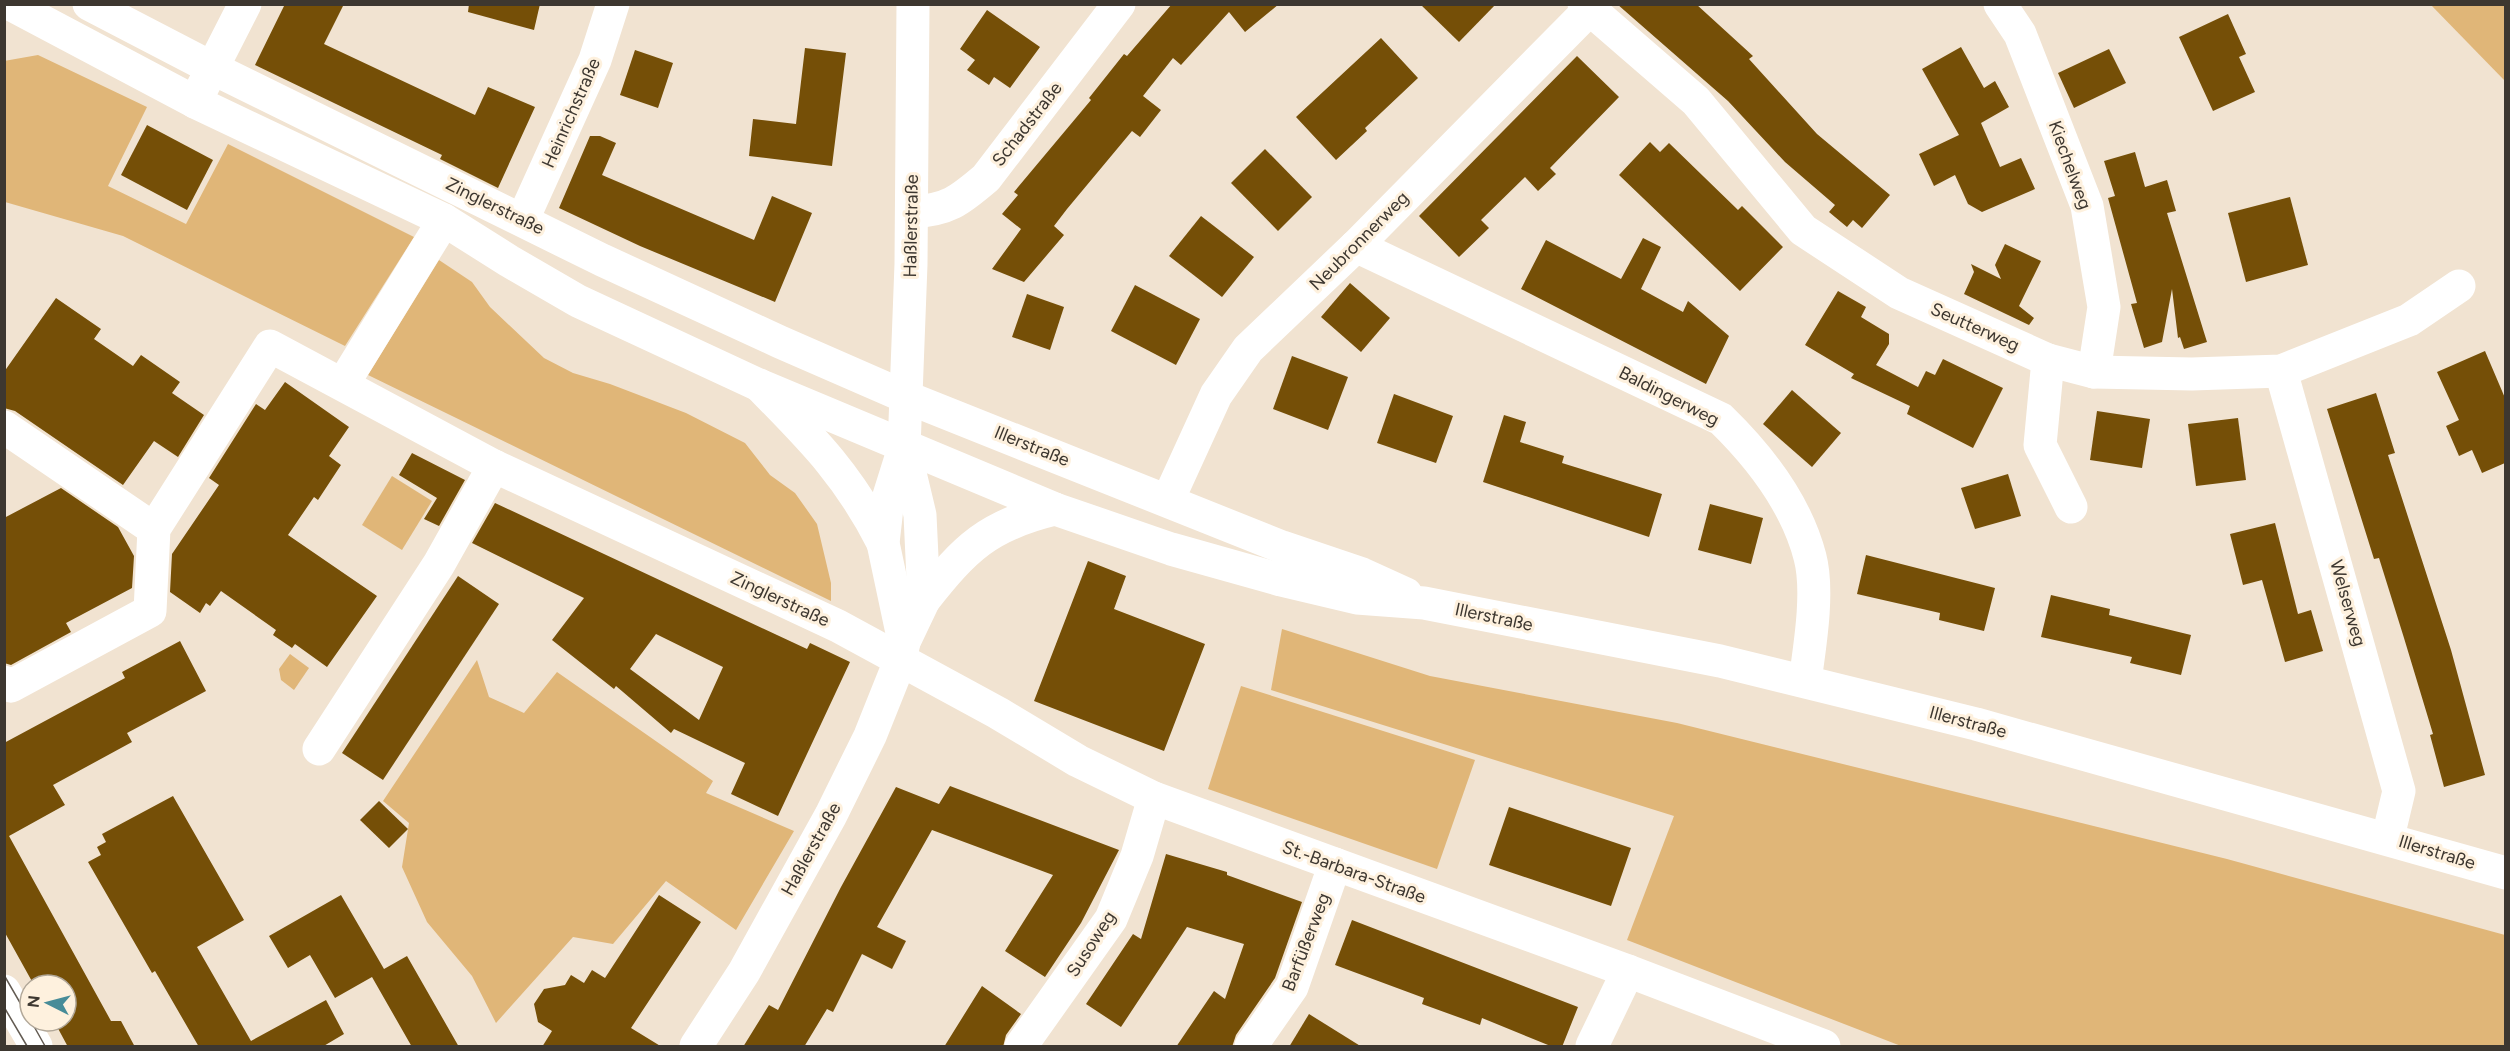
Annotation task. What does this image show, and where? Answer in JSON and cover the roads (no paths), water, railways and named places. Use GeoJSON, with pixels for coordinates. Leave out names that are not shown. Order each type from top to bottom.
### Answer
{"type":"FeatureCollection","features":[{"type":"Feature","properties":{"kind":"street","name":"Zinglerstraße"},"geometry":{"type":"LineString","coordinates":[[10,4],[195,102],[444,220],[578,301],[759,385],[904,448]]}},
{"type":"Feature","properties":{"kind":"street","name":"Zinglerstraße"},"geometry":{"type":"LineString","coordinates":[[89,4],[212,68],[623,270],[906,397]]}},
{"type":"Feature","properties":{"kind":"street"},"geometry":{"type":"LineString","coordinates":[[195,102],[245,4]]}},
{"type":"Feature","properties":{"kind":"street","name":"Heinrichstraße"},"geometry":{"type":"LineString","coordinates":[[523,219],[595,60],[613,4]]}},
{"type":"Feature","properties":{"kind":"street","name":"Haßlerstraße"},"geometry":{"type":"LineString","coordinates":[[902,651],[883,543],[888,499],[904,448],[912,212],[913,4]]}},
{"type":"Feature","properties":{"kind":"street","name":"Schadstraße"},"geometry":{"type":"LineString","coordinates":[[912,212],[939,210],[964,196],[986,178],[1119,4]]}},
{"type":"Feature","properties":{"kind":"street","name":"Kiechelweg"},"geometry":{"type":"LineString","coordinates":[[2000,4],[2020,34],[2087,206],[2104,307],[2094,372]]}},
{"type":"Feature","properties":{"kind":"street","name":"Seutterweg"},"geometry":{"type":"LineString","coordinates":[[1587,7],[1696,101],[1803,230],[1899,293],[2049,360],[2094,372],[2192,374],[2281,371],[2409,320],[2459,286]]}},
{"type":"Feature","properties":{"kind":"street","name":"Neubronnerweg"},"geometry":{"type":"LineString","coordinates":[[1168,500],[1216,395],[1248,349],[1356,246],[1587,7]]}},
{"type":"Feature","properties":{"kind":"street","name":"Zinglerstraße"},"geometry":{"type":"LineString","coordinates":[[444,220],[343,384],[494,466],[838,626],[902,651]]}},
{"type":"Feature","properties":{"kind":"street","name":"Baldingerweg"},"geometry":{"type":"LineString","coordinates":[[1356,246],[1721,419],[1762,464],[1792,510],[1811,558],[1813,597],[1805,681]]}},
{"type":"Feature","properties":{"kind":"street"},"geometry":{"type":"LineString","coordinates":[[4,682],[11,686],[150,611],[154,529],[270,346],[343,384]]}},
{"type":"Feature","properties":{"kind":"street"},"geometry":{"type":"LineString","coordinates":[[2049,360],[2040,445],[2072,507]]}},
{"type":"Feature","properties":{"kind":"street","name":"Welserweg"},"geometry":{"type":"LineString","coordinates":[[2281,371],[2399,791],[2388,837]]}},
{"type":"Feature","properties":{"kind":"street"},"geometry":{"type":"LineString","coordinates":[[759,385],[826,453],[846,478],[883,543]]}},
{"type":"Feature","properties":{"kind":"street","name":"Illerstraße"},"geometry":{"type":"LineString","coordinates":[[906,397],[1282,547],[1362,574],[1424,603]]}},
{"type":"Feature","properties":{"kind":"street"},"geometry":{"type":"LineString","coordinates":[[4,427],[154,529]]}},
{"type":"Feature","properties":{"kind":"street","name":"Haßlerstraße"},"geometry":{"type":"LineString","coordinates":[[696,1047],[744,972],[831,815],[870,736],[924,600],[920,515],[904,448]]}},
{"type":"Feature","properties":{"kind":"street","name":"Illerstraße"},"geometry":{"type":"LineString","coordinates":[[904,448],[1054,509],[1171,549],[1281,580],[1357,598],[1424,603],[1720,661],[1805,681],[1977,723],[2388,837],[2505,873]]}},
{"type":"Feature","properties":{"kind":"street"},"geometry":{"type":"LineString","coordinates":[[319,749],[439,564],[494,466]]}},
{"type":"Feature","properties":{"kind":"street"},"geometry":{"type":"LineString","coordinates":[[924,600],[954,562],[997,528],[1022,517],[1054,509]]}},
{"type":"Feature","properties":{"kind":"street","name":"St.-Barbara-Straße"},"geometry":{"type":"LineString","coordinates":[[902,651],[1078,761],[1154,798],[1628,971],[1824,1047]]}},
{"type":"Feature","properties":{"kind":"street","name":"Susoweg"},"geometry":{"type":"LineString","coordinates":[[1021,1047],[1111,919],[1137,856],[1154,798]]}},
{"type":"Feature","properties":{"kind":"street","name":"Barfüßerweg"},"geometry":{"type":"LineString","coordinates":[[1251,1047],[1292,987],[1335,864]]}},
{"type":"Feature","properties":{"kind":"street"},"geometry":{"type":"LineString","coordinates":[[1592,1047],[1628,971]]}},
{"type":"Feature","properties":{"kind":"street"},"geometry":{"type":"LineString","coordinates":[[4,991],[36,1047]]}},
{"type":"Feature","properties":{"kind":"tram line"},"geometry":{"type":"LineString","coordinates":[[4,975],[18,999]]}},
{"type":"Feature","properties":{"kind":"tram line"},"geometry":{"type":"LineString","coordinates":[[4,1007],[27,1046]]}},
{"type":"Feature","properties":{"kind":"tram line"},"geometry":{"type":"LineString","coordinates":[[38,1033],[45,1046]]}}]}
